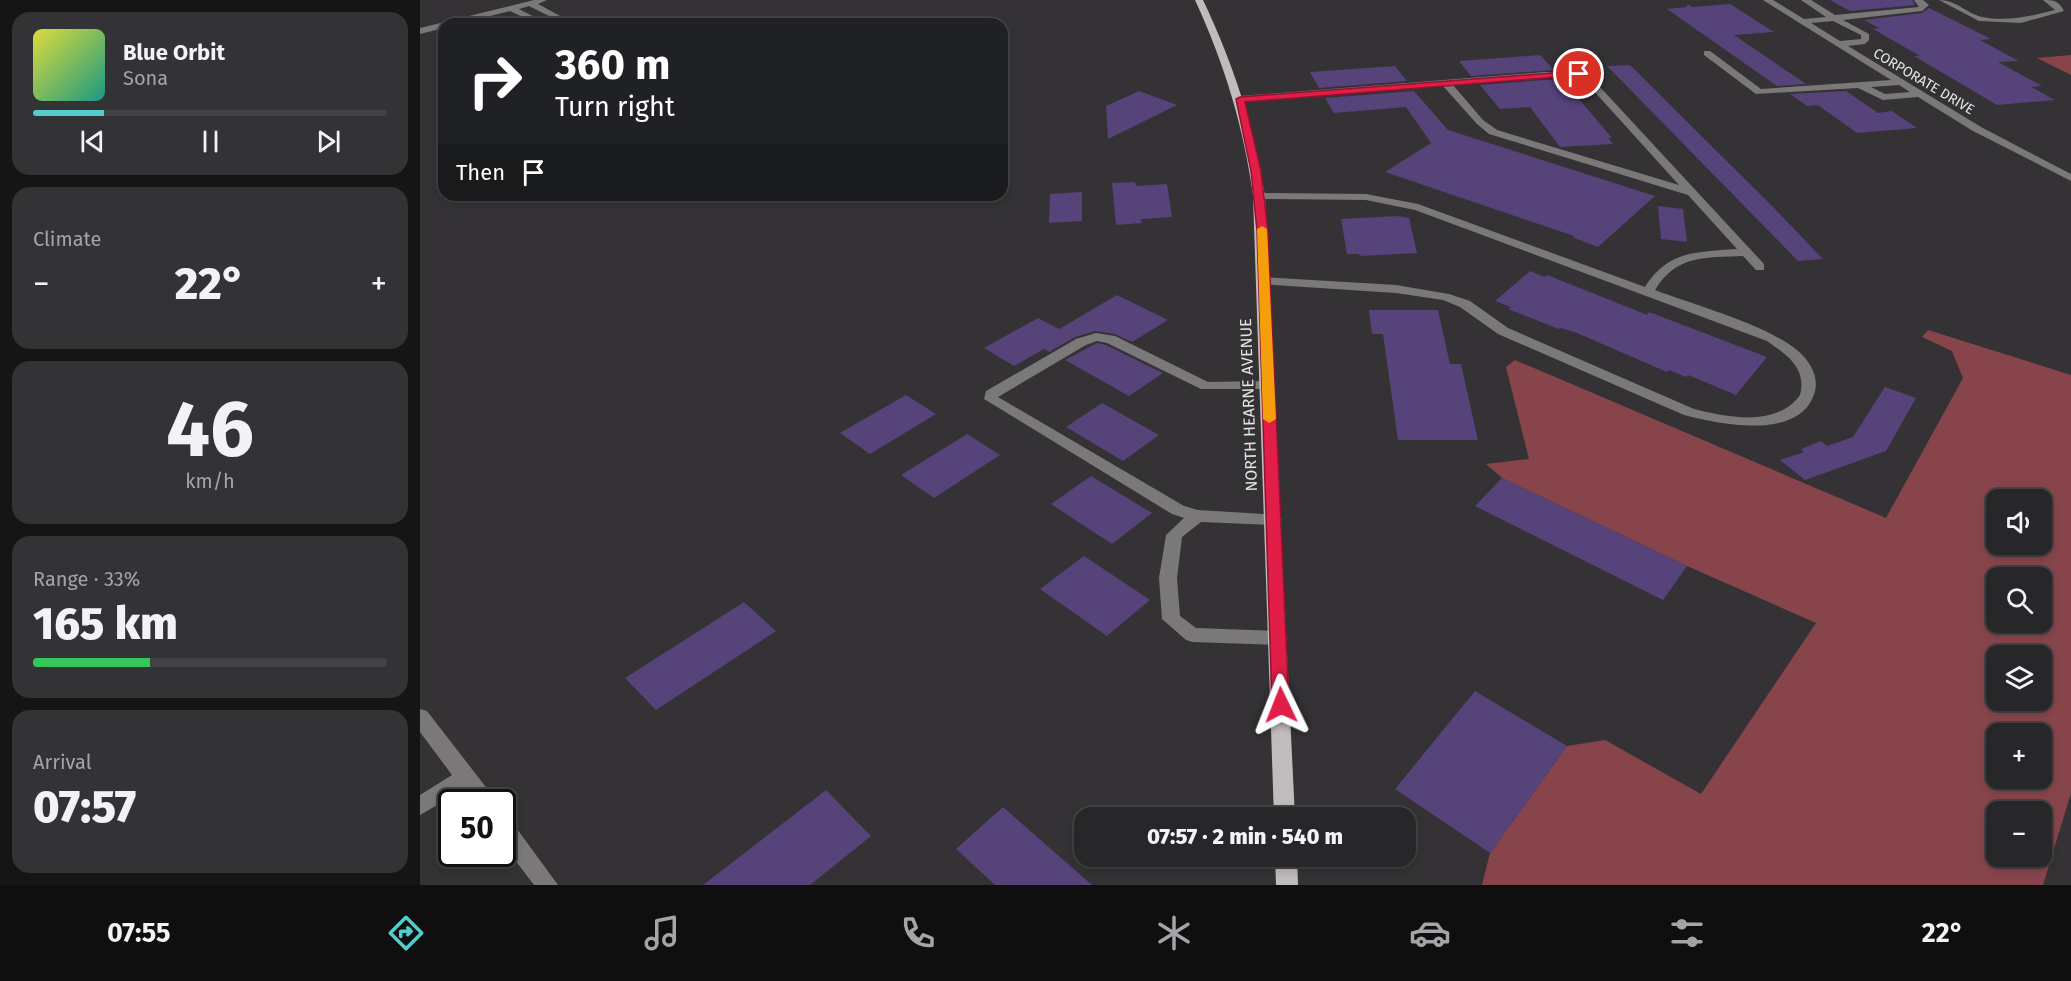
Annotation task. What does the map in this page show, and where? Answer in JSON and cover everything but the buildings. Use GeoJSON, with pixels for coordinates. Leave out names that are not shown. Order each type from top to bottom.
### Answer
{"type":"FeatureCollection","features":[{"type":"Feature","properties":{"kind":"main road","name":"NORTH HEARNE AVENUE"},"geometry":{"type":"LineString","coordinates":[[1199,0],[1226,59],[1240,99],[1259,196],[1285,807]]}},
{"type":"Feature","properties":{"kind":"main road"},"geometry":{"type":"LineString","coordinates":[[1286,867],[1287,885]]}},
{"type":"Feature","properties":{"kind":"street"},"geometry":{"type":"LineString","coordinates":[[470,18],[543,0]]}},
{"type":"Feature","properties":{"kind":"street","name":"CORPORATE DRIVE"},"geometry":{"type":"LineString","coordinates":[[1767,0],[1993,138],[2071,178]]}},
{"type":"Feature","properties":{"kind":"street"},"geometry":{"type":"LineString","coordinates":[[1805,0],[1865,34],[1862,42],[1838,44]]}},
{"type":"Feature","properties":{"kind":"street"},"geometry":{"type":"LineString","coordinates":[[1802,22],[1922,9],[1925,5],[1918,0]]}},
{"type":"Feature","properties":{"kind":"street"},"geometry":{"type":"LineString","coordinates":[[1943,0],[1979,19],[2021,21],[2060,11],[2057,5],[2047,0]]}},
{"type":"Feature","properties":{"kind":"street"},"geometry":{"type":"LineString","coordinates":[[530,3],[559,18]]}},
{"type":"Feature","properties":{"kind":"street"},"geometry":{"type":"LineString","coordinates":[[511,8],[532,18]]}},
{"type":"Feature","properties":{"kind":"street"},"geometry":{"type":"LineString","coordinates":[[420,31],[438,26]]}},
{"type":"Feature","properties":{"kind":"street"},"geometry":{"type":"LineString","coordinates":[[1707,53],[1759,92],[1899,82]]}},
{"type":"Feature","properties":{"kind":"street"},"geometry":{"type":"LineString","coordinates":[[1240,99],[1545,75],[1584,75],[1760,267]]}},
{"type":"Feature","properties":{"kind":"street"},"geometry":{"type":"LineString","coordinates":[[1446,83],[1480,122],[1493,132],[1693,194]]}},
{"type":"Feature","properties":{"kind":"street"},"geometry":{"type":"LineString","coordinates":[[1860,85],[1883,97],[1919,94]]}},
{"type":"Feature","properties":{"kind":"street"},"geometry":{"type":"LineString","coordinates":[[1259,196],[1366,197],[1418,207],[1772,338],[1792,351],[1803,363],[1810,379],[1808,398],[1797,410],[1764,421],[1714,418],[1689,412],[1503,332],[1465,304],[1445,297],[1396,289],[1263,281]]}},
{"type":"Feature","properties":{"kind":"street"},"geometry":{"type":"LineString","coordinates":[[1648,292],[1655,278],[1671,262],[1685,257],[1746,252]]}},
{"type":"Feature","properties":{"kind":"street"},"geometry":{"type":"LineString","coordinates":[[1268,385],[1206,386],[1110,339],[1096,337],[1053,357],[991,394],[991,399],[1178,510],[1197,516],[1274,519]]}},
{"type":"Feature","properties":{"kind":"street"},"geometry":{"type":"LineString","coordinates":[[1197,516],[1174,535],[1168,578],[1171,619],[1192,635],[1278,638]]}},
{"type":"Feature","properties":{"kind":"street"},"geometry":{"type":"LineString","coordinates":[[420,717],[475,789]]}},
{"type":"Feature","properties":{"kind":"street"},"geometry":{"type":"LineString","coordinates":[[420,806],[466,777]]}},
{"type":"Feature","properties":{"kind":"street"},"geometry":{"type":"LineString","coordinates":[[516,845],[542,883]]}},
{"type":"Feature","properties":{"kind":"shaded area"},"geometry":{"type":"Polygon","coordinates":[[[2071,55],[2071,75],[2037,58],[2071,55]]]}},
{"type":"Feature","properties":{"kind":"shaded area"},"geometry":{"type":"Polygon","coordinates":[[[1928,330],[2071,375],[2071,793],[2052,855],[2052,801],[1986,801],[1986,867],[2048,867],[2043,885],[1482,885],[1490,853],[1567,746],[1605,740],[1701,794],[1816,623],[1687,566],[1502,478],[1486,464],[1529,459],[1506,367],[1515,360],[1886,518],[1963,378],[1952,351],[1922,337],[1928,330]]]}},
{"type":"Feature","properties":{"kind":"slow traffic"},"geometry":{"type":"LineString","coordinates":[[1262,229],[1269,419]]}},
{"type":"Feature","properties":{"kind":"route"},"geometry":{"type":"LineString","coordinates":[[1281,705],[1262,231],[1256,171],[1240,99],[1579,74]]}}]}
